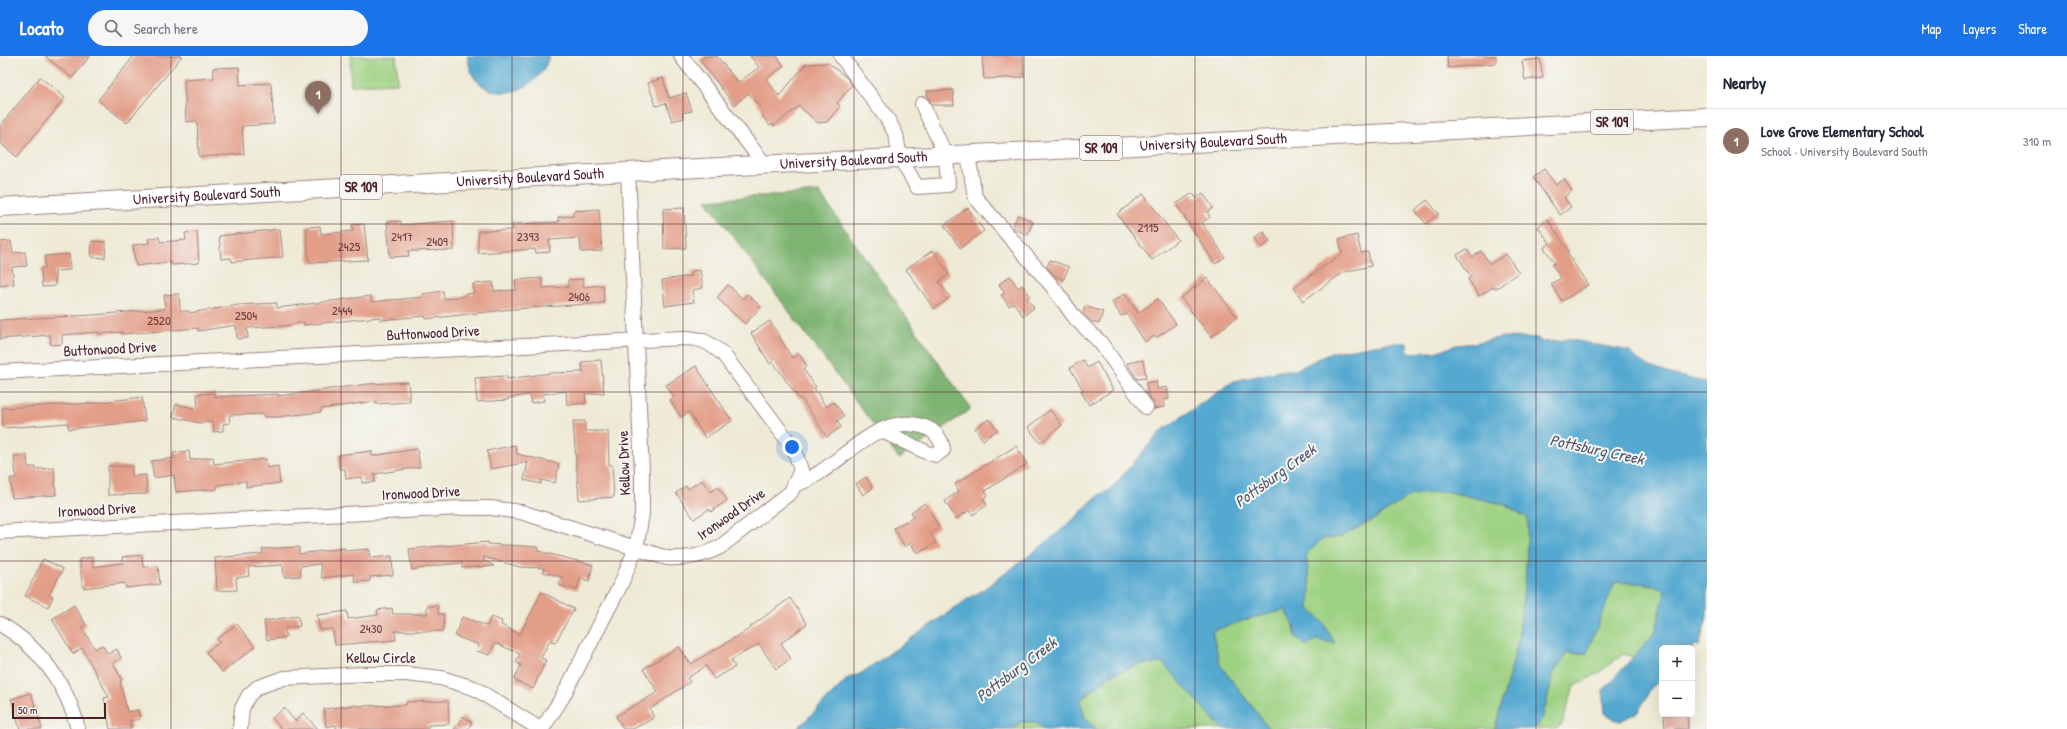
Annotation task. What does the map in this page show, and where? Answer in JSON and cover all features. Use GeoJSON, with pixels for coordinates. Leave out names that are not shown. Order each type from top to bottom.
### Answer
{"type":"FeatureCollection","features":[{"type":"Feature","properties":{"kind":"main road","name":"University Boulevard South"},"geometry":{"type":"LineString","coordinates":[[0,207],[628,172],[1707,117]]}},
{"type":"Feature","properties":{"kind":"street"},"geometry":{"type":"LineString","coordinates":[[841,56],[888,120],[896,134],[900,158],[917,187],[948,185],[946,156],[922,104]]}},
{"type":"Feature","properties":{"kind":"street"},"geometry":{"type":"LineString","coordinates":[[683,57],[765,165]]}},
{"type":"Feature","properties":{"kind":"street"},"geometry":{"type":"LineString","coordinates":[[968,155],[975,197],[1052,286],[1076,319],[1100,342],[1146,407]]}},
{"type":"Feature","properties":{"kind":"street","name":"Kellow Drive"},"geometry":{"type":"LineString","coordinates":[[541,729],[565,692],[621,584],[636,548],[642,514],[642,471],[628,172]]}},
{"type":"Feature","properties":{"kind":"street","name":"Buttonwood Drive"},"geometry":{"type":"LineString","coordinates":[[0,372],[698,338],[711,344],[723,354],[794,449],[802,470]]}},
{"type":"Feature","properties":{"kind":"street"},"geometry":{"type":"LineString","coordinates":[[794,484],[808,481],[861,441],[882,431]]}},
{"type":"Feature","properties":{"kind":"street","name":"Ironwood Drive"},"geometry":{"type":"LineString","coordinates":[[0,532],[461,508],[491,508],[522,512],[667,558],[688,559],[706,554],[720,546],[791,492],[802,470]]}},
{"type":"Feature","properties":{"kind":"street"},"geometry":{"type":"LineString","coordinates":[[0,624],[29,645],[46,664],[61,686],[70,704],[78,729]]}},
{"type":"Feature","properties":{"kind":"street","name":"Kellow Circle"},"geometry":{"type":"LineString","coordinates":[[240,729],[242,708],[249,695],[258,687],[271,682],[284,678],[385,674],[442,678],[474,688],[541,729]]}},
{"type":"Feature","properties":{"kind":"green space"},"geometry":{"type":"Polygon","coordinates":[[[350,56],[396,56],[398,83],[351,85],[350,56]]]}},
{"type":"Feature","properties":{"kind":"green space"},"geometry":{"type":"Polygon","coordinates":[[[819,192],[971,409],[899,459],[706,200],[819,192]]]}},
{"type":"Feature","properties":{"kind":"green space"},"geometry":{"type":"Polygon","coordinates":[[[1446,491],[1506,505],[1528,518],[1526,572],[1518,642],[1495,729],[1269,729],[1220,665],[1212,631],[1248,619],[1286,610],[1294,627],[1296,637],[1322,621],[1309,610],[1310,585],[1306,555],[1322,539],[1340,537],[1373,520],[1411,495],[1446,491]]]}},
{"type":"Feature","properties":{"kind":"green space"},"geometry":{"type":"Polygon","coordinates":[[[1614,582],[1650,584],[1666,591],[1656,631],[1634,657],[1623,654],[1597,674],[1574,686],[1562,724],[1556,729],[1534,729],[1542,719],[1554,672],[1567,653],[1587,653],[1614,582]]]}},
{"type":"Feature","properties":{"kind":"green space"},"geometry":{"type":"Polygon","coordinates":[[[1164,663],[1222,729],[1096,729],[1085,717],[1080,701],[1110,675],[1141,664],[1164,663]]]}},
{"type":"Feature","properties":{"kind":"green space"},"geometry":{"type":"Polygon","coordinates":[[[1021,722],[1036,722],[1044,729],[1013,729],[1021,722]]]}},
{"type":"Feature","properties":{"kind":"water"},"geometry":{"type":"Polygon","coordinates":[[[467,56],[549,56],[545,67],[530,84],[509,92],[498,92],[487,88],[475,79],[469,66],[467,56]]]}},
{"type":"Feature","properties":{"kind":"water","name":"Pottsburg Creek"},"geometry":{"type":"Polygon","coordinates":[[[1502,337],[1538,338],[1541,342],[1567,339],[1629,351],[1636,358],[1654,369],[1707,383],[1707,617],[1699,646],[1659,645],[1659,681],[1652,687],[1638,712],[1619,722],[1605,713],[1603,691],[1656,631],[1665,591],[1650,584],[1615,582],[1587,653],[1567,653],[1554,672],[1542,719],[1534,729],[1495,729],[1518,642],[1526,572],[1528,518],[1506,505],[1446,491],[1411,495],[1373,520],[1340,537],[1322,539],[1306,555],[1310,585],[1309,609],[1322,621],[1335,643],[1316,640],[1306,646],[1296,637],[1294,627],[1286,610],[1248,619],[1212,631],[1220,665],[1269,729],[1222,729],[1163,663],[1141,664],[1110,675],[1080,700],[1085,717],[1096,729],[1044,729],[1036,722],[1021,722],[1013,729],[797,729],[848,678],[860,674],[972,596],[980,592],[1042,546],[1092,501],[1104,492],[1110,490],[1161,431],[1234,381],[1279,371],[1295,370],[1333,352],[1389,343],[1407,343],[1408,353],[1435,352],[1457,345],[1502,337]]]}},
{"type":"Feature","properties":{"kind":"building"},"geometry":{"type":"Polygon","coordinates":[[[45,56],[90,56],[72,78],[45,56]]]}},
{"type":"Feature","properties":{"kind":"building"},"geometry":{"type":"Polygon","coordinates":[[[134,56],[182,56],[127,123],[98,100],[134,56]]]}},
{"type":"Feature","properties":{"kind":"building"},"geometry":{"type":"Polygon","coordinates":[[[705,56],[717,56],[738,83],[759,67],[750,56],[777,56],[784,66],[766,79],[779,96],[806,64],[828,63],[847,78],[852,85],[837,103],[840,106],[827,122],[818,123],[799,106],[774,126],[773,124],[770,126],[761,113],[763,111],[749,93],[734,105],[700,60],[705,56]]]}},
{"type":"Feature","properties":{"kind":"building"},"geometry":{"type":"Polygon","coordinates":[[[982,56],[1023,56],[1024,77],[984,79],[982,56]]]}},
{"type":"Feature","properties":{"kind":"building"},"geometry":{"type":"Polygon","coordinates":[[[1447,56],[1496,56],[1496,63],[1448,68],[1447,56]]]}},
{"type":"Feature","properties":{"kind":"building"},"geometry":{"type":"Polygon","coordinates":[[[1540,59],[1543,78],[1525,80],[1522,61],[1540,59]]]}},
{"type":"Feature","properties":{"kind":"building"},"geometry":{"type":"Polygon","coordinates":[[[239,67],[240,85],[271,83],[274,124],[242,126],[244,154],[199,157],[197,121],[186,122],[184,80],[214,78],[213,68],[239,67]]]}},
{"type":"Feature","properties":{"kind":"building"},"geometry":{"type":"Polygon","coordinates":[[[40,77],[65,98],[17,157],[0,143],[0,126],[40,77]]]}},
{"type":"Feature","properties":{"kind":"building"},"geometry":{"type":"Polygon","coordinates":[[[663,78],[669,98],[686,93],[692,111],[682,113],[684,118],[672,121],[666,103],[656,106],[648,83],[663,78]]]}},
{"type":"Feature","properties":{"kind":"building"},"geometry":{"type":"Polygon","coordinates":[[[953,90],[954,105],[932,105],[928,98],[927,91],[953,90]]]}},
{"type":"Feature","properties":{"kind":"building"},"geometry":{"type":"Polygon","coordinates":[[[1544,169],[1556,185],[1564,179],[1572,191],[1564,197],[1571,207],[1560,215],[1533,177],[1544,169]]]}},
{"type":"Feature","properties":{"kind":"building"},"geometry":{"type":"Polygon","coordinates":[[[1193,193],[1196,198],[1203,193],[1213,208],[1207,212],[1210,217],[1202,223],[1225,257],[1215,264],[1176,204],[1193,193]]]}},
{"type":"Feature","properties":{"kind":"building"},"geometry":{"type":"Polygon","coordinates":[[[1143,194],[1178,240],[1152,260],[1117,214],[1143,194]]]}},
{"type":"Feature","properties":{"kind":"building"},"geometry":{"type":"Polygon","coordinates":[[[1427,200],[1439,214],[1426,224],[1415,210],[1427,200]]]}},
{"type":"Feature","properties":{"kind":"building"},"geometry":{"type":"Polygon","coordinates":[[[684,208],[686,248],[664,249],[663,209],[684,208]]]}},
{"type":"Feature","properties":{"kind":"building"},"geometry":{"type":"Polygon","coordinates":[[[968,208],[984,231],[960,248],[944,225],[968,208]]]}},
{"type":"Feature","properties":{"kind":"building"},"geometry":{"type":"Polygon","coordinates":[[[599,209],[602,251],[581,252],[580,238],[549,240],[550,252],[536,253],[535,249],[478,253],[478,231],[513,230],[512,224],[559,222],[558,217],[573,216],[573,211],[599,209]]]}},
{"type":"Feature","properties":{"kind":"building"},"geometry":{"type":"Polygon","coordinates":[[[1018,215],[1033,222],[1027,235],[1012,227],[1018,215]]]}},
{"type":"Feature","properties":{"kind":"building"},"geometry":{"type":"Polygon","coordinates":[[[1547,219],[1569,251],[1567,253],[1588,285],[1562,301],[1551,284],[1561,278],[1552,265],[1555,263],[1544,248],[1550,243],[1538,227],[1547,219]]]}},
{"type":"Feature","properties":{"kind":"building"},"geometry":{"type":"Polygon","coordinates":[[[401,221],[401,225],[453,221],[454,250],[408,251],[409,256],[390,257],[387,222],[401,221]]]}},
{"type":"Feature","properties":{"kind":"building"},"geometry":{"type":"Polygon","coordinates":[[[364,224],[368,260],[309,263],[306,227],[320,226],[321,234],[353,231],[352,225],[364,224]]]}},
{"type":"Feature","properties":{"kind":"building"},"geometry":{"type":"Polygon","coordinates":[[[280,229],[283,257],[232,262],[231,258],[221,259],[219,236],[280,229]]]}},
{"type":"Feature","properties":{"kind":"building"},"geometry":{"type":"Polygon","coordinates":[[[1263,231],[1270,241],[1261,248],[1254,238],[1263,231]]]}},
{"type":"Feature","properties":{"kind":"building"},"geometry":{"type":"Polygon","coordinates":[[[197,232],[199,263],[172,265],[171,262],[136,266],[133,245],[149,243],[148,239],[159,237],[160,242],[186,240],[185,233],[197,232]]]}},
{"type":"Feature","properties":{"kind":"building"},"geometry":{"type":"Polygon","coordinates":[[[1357,235],[1361,253],[1368,252],[1371,266],[1344,272],[1303,301],[1294,288],[1342,253],[1339,239],[1357,235]]]}},
{"type":"Feature","properties":{"kind":"building"},"geometry":{"type":"Polygon","coordinates":[[[11,241],[13,253],[25,252],[27,266],[12,267],[14,284],[0,286],[0,242],[11,241]]]}},
{"type":"Feature","properties":{"kind":"building"},"geometry":{"type":"Polygon","coordinates":[[[92,241],[106,242],[105,258],[91,257],[92,241]]]}},
{"type":"Feature","properties":{"kind":"building"},"geometry":{"type":"Polygon","coordinates":[[[1467,249],[1473,257],[1481,251],[1490,264],[1506,254],[1519,273],[1495,289],[1493,287],[1479,296],[1468,279],[1471,277],[1457,255],[1467,249]]]}},
{"type":"Feature","properties":{"kind":"building"},"geometry":{"type":"Polygon","coordinates":[[[933,250],[949,274],[939,282],[950,297],[934,309],[906,269],[933,250]]]}},
{"type":"Feature","properties":{"kind":"building"},"geometry":{"type":"Polygon","coordinates":[[[69,254],[70,270],[55,271],[55,286],[42,287],[41,268],[45,268],[45,256],[69,254]]]}},
{"type":"Feature","properties":{"kind":"building"},"geometry":{"type":"Polygon","coordinates":[[[1050,260],[1069,267],[1063,280],[1055,276],[1047,267],[1050,260]]]}},
{"type":"Feature","properties":{"kind":"building"},"geometry":{"type":"Polygon","coordinates":[[[700,270],[703,288],[692,290],[694,302],[665,306],[662,280],[692,276],[691,271],[700,270]]]}},
{"type":"Feature","properties":{"kind":"building"},"geometry":{"type":"Polygon","coordinates":[[[1010,276],[1018,288],[1022,285],[1030,296],[1027,298],[1034,308],[1023,316],[1014,303],[1009,306],[1001,295],[1005,293],[999,284],[1010,276]]]}},
{"type":"Feature","properties":{"kind":"building"},"geometry":{"type":"Polygon","coordinates":[[[542,278],[543,288],[568,287],[568,280],[583,279],[583,287],[603,285],[604,303],[513,309],[426,319],[425,316],[380,320],[380,317],[304,325],[304,322],[284,326],[247,328],[248,338],[237,339],[236,325],[198,331],[198,328],[122,334],[122,332],[99,334],[99,332],[62,335],[62,344],[51,345],[50,335],[0,339],[0,320],[165,309],[164,295],[179,294],[180,311],[189,311],[189,313],[239,305],[277,303],[277,308],[371,296],[371,302],[423,297],[423,294],[443,291],[444,299],[474,293],[473,284],[493,282],[494,291],[516,290],[515,280],[542,278]]]}},
{"type":"Feature","properties":{"kind":"building"},"geometry":{"type":"Polygon","coordinates":[[[1207,278],[1237,317],[1211,337],[1181,298],[1207,278]]]}},
{"type":"Feature","properties":{"kind":"building"},"geometry":{"type":"Polygon","coordinates":[[[728,285],[743,299],[747,294],[761,307],[745,324],[717,298],[728,285]]]}},
{"type":"Feature","properties":{"kind":"building"},"geometry":{"type":"Polygon","coordinates":[[[1125,293],[1138,313],[1158,299],[1176,324],[1156,338],[1154,336],[1145,342],[1127,314],[1121,316],[1112,302],[1125,293]]]}},
{"type":"Feature","properties":{"kind":"building"},"geometry":{"type":"Polygon","coordinates":[[[1085,306],[1103,312],[1099,324],[1091,321],[1083,313],[1085,306]]]}},
{"type":"Feature","properties":{"kind":"building"},"geometry":{"type":"Polygon","coordinates":[[[770,321],[792,358],[799,354],[807,366],[803,369],[816,387],[814,388],[826,407],[834,402],[844,416],[837,421],[841,427],[827,437],[801,398],[799,399],[773,362],[770,364],[751,333],[770,321]]]}},
{"type":"Feature","properties":{"kind":"building"},"geometry":{"type":"Polygon","coordinates":[[[601,360],[604,393],[585,394],[586,403],[567,405],[566,391],[543,394],[544,401],[531,403],[530,395],[508,398],[508,400],[477,402],[475,378],[506,376],[507,379],[551,373],[583,372],[582,362],[601,360]]]}},
{"type":"Feature","properties":{"kind":"building"},"geometry":{"type":"Polygon","coordinates":[[[1083,360],[1087,368],[1097,362],[1113,390],[1089,405],[1081,391],[1083,390],[1070,368],[1083,360]]]}},
{"type":"Feature","properties":{"kind":"building"},"geometry":{"type":"Polygon","coordinates":[[[1143,360],[1146,378],[1137,379],[1127,363],[1143,360]]]}},
{"type":"Feature","properties":{"kind":"building"},"geometry":{"type":"Polygon","coordinates":[[[696,366],[732,421],[705,438],[689,412],[681,417],[670,400],[674,397],[666,385],[696,366]]]}},
{"type":"Feature","properties":{"kind":"building"},"geometry":{"type":"Polygon","coordinates":[[[1156,381],[1157,389],[1167,387],[1169,399],[1163,400],[1164,407],[1154,409],[1153,402],[1148,395],[1146,383],[1156,381]]]}},
{"type":"Feature","properties":{"kind":"building"},"geometry":{"type":"Polygon","coordinates":[[[408,382],[410,402],[376,404],[376,401],[321,409],[321,412],[277,417],[264,417],[264,414],[229,415],[230,423],[223,424],[223,431],[214,432],[213,422],[200,423],[173,417],[176,404],[198,409],[197,394],[215,393],[215,397],[278,394],[278,396],[368,384],[408,382]]]}},
{"type":"Feature","properties":{"kind":"building"},"geometry":{"type":"Polygon","coordinates":[[[142,397],[145,421],[69,429],[68,423],[3,428],[2,408],[95,403],[142,397]]]}},
{"type":"Feature","properties":{"kind":"building"},"geometry":{"type":"Polygon","coordinates":[[[1050,410],[1062,425],[1040,443],[1028,427],[1050,410]]]}},
{"type":"Feature","properties":{"kind":"building"},"geometry":{"type":"Polygon","coordinates":[[[989,419],[997,430],[983,440],[975,428],[989,419]]]}},
{"type":"Feature","properties":{"kind":"building"},"geometry":{"type":"Polygon","coordinates":[[[573,421],[585,421],[585,431],[608,431],[609,465],[612,465],[614,497],[579,500],[573,421]]]}},
{"type":"Feature","properties":{"kind":"building"},"geometry":{"type":"Polygon","coordinates":[[[515,445],[517,454],[559,464],[555,483],[541,480],[541,484],[524,480],[528,462],[491,469],[487,451],[515,445]]]}},
{"type":"Feature","properties":{"kind":"building"},"geometry":{"type":"Polygon","coordinates":[[[1016,446],[1027,464],[985,491],[988,495],[983,498],[987,505],[973,515],[970,510],[956,519],[945,501],[959,491],[955,484],[1016,446]]]}},
{"type":"Feature","properties":{"kind":"building"},"geometry":{"type":"Polygon","coordinates":[[[417,449],[420,467],[374,474],[375,482],[362,483],[362,477],[346,479],[345,469],[339,469],[338,455],[372,451],[372,456],[417,449]]]}},
{"type":"Feature","properties":{"kind":"building"},"geometry":{"type":"Polygon","coordinates":[[[189,451],[190,460],[213,457],[214,464],[266,459],[267,468],[278,466],[280,483],[246,487],[246,481],[217,485],[217,489],[176,492],[174,475],[154,478],[151,461],[174,458],[173,453],[189,451]]]}},
{"type":"Feature","properties":{"kind":"building"},"geometry":{"type":"Polygon","coordinates":[[[27,455],[28,467],[36,467],[36,469],[54,468],[56,495],[12,498],[10,478],[16,478],[14,456],[27,455]]]}},
{"type":"Feature","properties":{"kind":"building"},"geometry":{"type":"Polygon","coordinates":[[[108,466],[132,466],[132,476],[146,475],[147,494],[108,495],[108,466]]]}},
{"type":"Feature","properties":{"kind":"building"},"geometry":{"type":"Polygon","coordinates":[[[866,477],[873,488],[863,495],[856,484],[866,477]]]}},
{"type":"Feature","properties":{"kind":"building"},"geometry":{"type":"Polygon","coordinates":[[[702,480],[710,492],[718,487],[727,500],[711,512],[709,509],[694,519],[676,493],[686,486],[688,489],[702,480]]]}},
{"type":"Feature","properties":{"kind":"building"},"geometry":{"type":"Polygon","coordinates":[[[925,503],[939,527],[930,533],[936,543],[917,554],[911,543],[905,547],[894,528],[914,517],[911,512],[925,503]]]}},
{"type":"Feature","properties":{"kind":"building"},"geometry":{"type":"Polygon","coordinates":[[[488,542],[488,544],[538,547],[538,551],[593,565],[589,581],[580,578],[577,590],[559,585],[562,577],[543,572],[544,568],[520,567],[484,557],[483,560],[494,566],[462,568],[462,563],[412,570],[409,549],[488,542]]]}},
{"type":"Feature","properties":{"kind":"building"},"geometry":{"type":"Polygon","coordinates":[[[299,547],[299,554],[345,548],[345,551],[369,549],[370,558],[392,556],[393,575],[370,577],[370,581],[355,582],[354,574],[322,578],[320,564],[300,566],[301,576],[284,577],[283,565],[248,567],[249,576],[236,578],[237,590],[217,591],[215,558],[263,554],[262,549],[299,547]]]}},
{"type":"Feature","properties":{"kind":"building"},"geometry":{"type":"Polygon","coordinates":[[[142,555],[143,567],[158,566],[160,584],[126,588],[125,583],[83,588],[79,559],[92,557],[93,567],[123,563],[122,557],[142,555]]]}},
{"type":"Feature","properties":{"kind":"building"},"geometry":{"type":"Polygon","coordinates":[[[43,559],[63,569],[49,595],[53,597],[48,607],[25,596],[43,559]]]}},
{"type":"Feature","properties":{"kind":"building"},"geometry":{"type":"Polygon","coordinates":[[[542,592],[574,609],[555,643],[550,640],[541,658],[546,660],[533,689],[514,680],[521,665],[516,662],[520,654],[495,643],[490,655],[477,651],[479,645],[455,636],[462,617],[487,626],[491,617],[502,621],[501,625],[520,634],[542,592]]]}},
{"type":"Feature","properties":{"kind":"building"},"geometry":{"type":"Polygon","coordinates":[[[790,598],[807,624],[781,643],[791,659],[776,669],[759,644],[731,660],[735,667],[714,679],[706,666],[687,678],[690,682],[650,709],[654,718],[633,729],[623,729],[616,716],[658,692],[643,669],[679,647],[691,664],[751,628],[750,627],[790,598]]]}},
{"type":"Feature","properties":{"kind":"building"},"geometry":{"type":"Polygon","coordinates":[[[74,605],[86,625],[82,628],[95,649],[102,645],[108,654],[117,649],[121,658],[113,663],[122,680],[120,681],[127,712],[138,710],[140,719],[130,721],[131,729],[110,729],[104,698],[109,697],[82,648],[73,654],[52,619],[74,605]]]}},
{"type":"Feature","properties":{"kind":"building"},"geometry":{"type":"Polygon","coordinates":[[[427,606],[438,606],[438,614],[444,614],[443,631],[395,631],[396,640],[335,645],[333,629],[320,630],[317,615],[347,611],[348,619],[378,615],[377,610],[392,608],[393,614],[427,614],[427,606]]]}},
{"type":"Feature","properties":{"kind":"building"},"geometry":{"type":"Polygon","coordinates":[[[298,616],[300,626],[285,628],[286,637],[267,640],[264,621],[298,616]]]}},
{"type":"Feature","properties":{"kind":"building"},"geometry":{"type":"Polygon","coordinates":[[[237,624],[255,647],[222,672],[206,652],[220,642],[217,639],[237,624]]]}},
{"type":"Feature","properties":{"kind":"building"},"geometry":{"type":"Polygon","coordinates":[[[31,693],[42,729],[20,729],[11,699],[31,693]]]}},
{"type":"Feature","properties":{"kind":"building"},"geometry":{"type":"Polygon","coordinates":[[[448,701],[449,724],[428,725],[428,729],[336,729],[336,725],[326,727],[324,709],[356,705],[406,705],[406,702],[448,701]]]}},
{"type":"Feature","properties":{"kind":"building"},"geometry":{"type":"Polygon","coordinates":[[[284,708],[295,721],[303,713],[318,729],[282,729],[272,718],[284,708]]]}},
{"type":"Feature","properties":{"kind":"building"},"geometry":{"type":"Polygon","coordinates":[[[463,716],[472,723],[468,729],[454,729],[463,716]]]}},
{"type":"Feature","properties":{"kind":"building"},"geometry":{"type":"Polygon","coordinates":[[[1664,717],[1687,717],[1688,729],[1665,729],[1664,717]]]}},
{"type":"Feature","properties":{"kind":"place","name":"Love Grove Elementary School"},"geometry":{"type":"Point","coordinates":[318,114]}}]}
